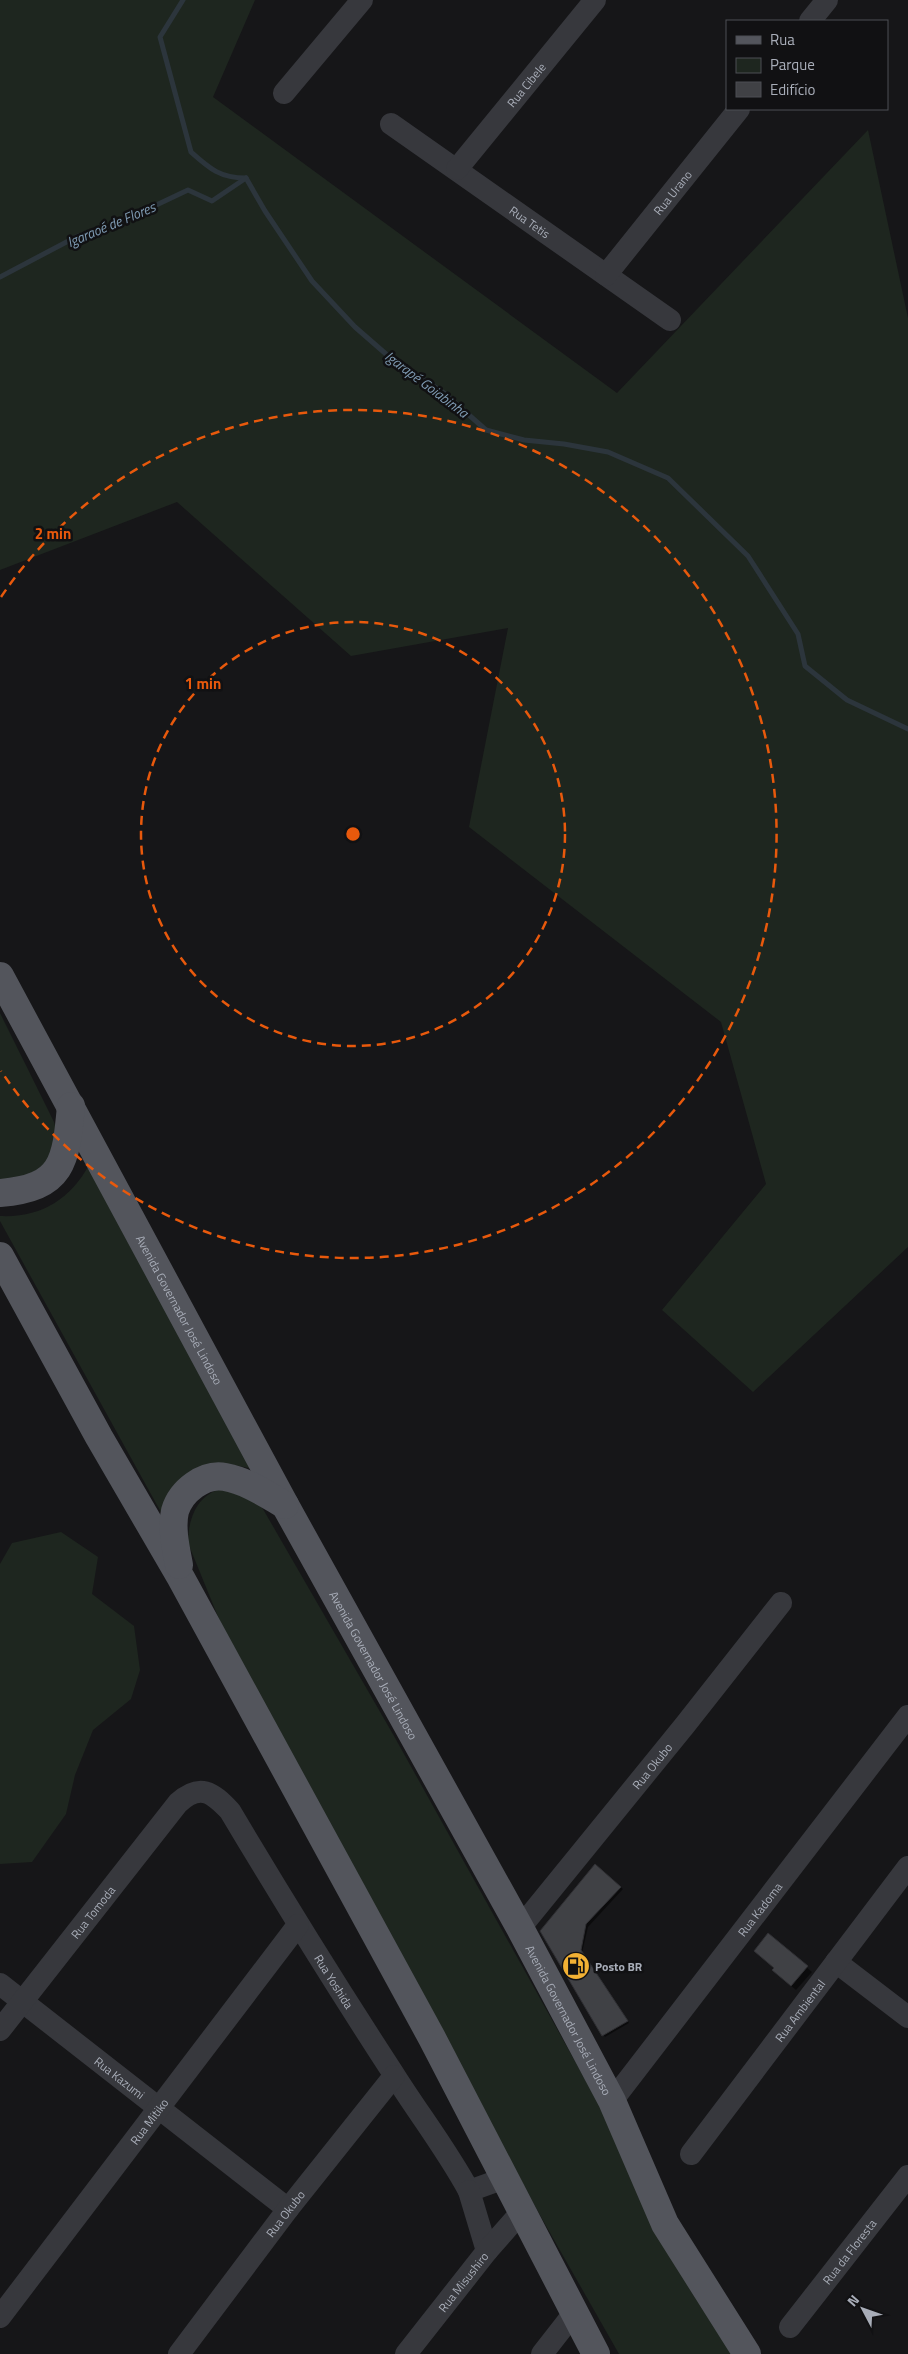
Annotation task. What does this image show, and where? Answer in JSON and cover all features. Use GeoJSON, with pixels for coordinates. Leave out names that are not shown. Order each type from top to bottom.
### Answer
{"type":"FeatureCollection","features":[{"type":"Feature","properties":{"kind":"main road","name":"Avenida Governador José Lindoso"},"geometry":{"type":"LineString","coordinates":[[0,976],[285,1505],[520,1928],[612,2101],[665,2224],[747,2354]]}},
{"type":"Feature","properties":{"kind":"main road"},"geometry":{"type":"LineString","coordinates":[[0,1193],[25,1191],[43,1184],[61,1165],[68,1142],[71,1106]]}},
{"type":"Feature","properties":{"kind":"main road"},"geometry":{"type":"LineString","coordinates":[[0,1256],[99,1436],[181,1578],[432,2038],[523,2210],[574,2312],[591,2351]]}},
{"type":"Feature","properties":{"kind":"main road"},"geometry":{"type":"LineString","coordinates":[[181,1578],[174,1538],[175,1511],[186,1492],[202,1480],[223,1476],[243,1482],[285,1505]]}},
{"type":"Feature","properties":{"kind":"street"},"geometry":{"type":"LineString","coordinates":[[284,93],[362,0]]}},
{"type":"Feature","properties":{"kind":"street","name":"Rua Cibele"},"geometry":{"type":"LineString","coordinates":[[457,170],[595,0]]}},
{"type":"Feature","properties":{"kind":"street"},"geometry":{"type":"LineString","coordinates":[[811,20],[827,0]]}},
{"type":"Feature","properties":{"kind":"street","name":"Rua Urano"},"geometry":{"type":"LineString","coordinates":[[606,275],[739,110]]}},
{"type":"Feature","properties":{"kind":"street","name":"Rua Tetis"},"geometry":{"type":"LineString","coordinates":[[391,124],[670,320]]}},
{"type":"Feature","properties":{"kind":"street","name":"Rua Okubo"},"geometry":{"type":"LineString","coordinates":[[520,1928],[685,1725],[781,1603]]}},
{"type":"Feature","properties":{"kind":"street","name":"Rua Kadoma"},"geometry":{"type":"LineString","coordinates":[[612,2101],[908,1716]]}},
{"type":"Feature","properties":{"kind":"street","name":"Rua Yoshida"},"geometry":{"type":"LineString","coordinates":[[186,1795],[198,1791],[208,1792],[230,1811],[298,1925],[394,2076],[458,2170],[470,2192],[487,2251]]}},
{"type":"Feature","properties":{"kind":"street","name":"Rua Tomoda"},"geometry":{"type":"LineString","coordinates":[[0,2030],[186,1795]]}},
{"type":"Feature","properties":{"kind":"street","name":"Rua Ambiental"},"geometry":{"type":"LineString","coordinates":[[691,2154],[908,1867]]}},
{"type":"Feature","properties":{"kind":"street","name":"Rua Mitiko"},"geometry":{"type":"LineString","coordinates":[[0,2317],[298,1925]]}},
{"type":"Feature","properties":{"kind":"street"},"geometry":{"type":"LineString","coordinates":[[836,1962],[908,2017]]}},
{"type":"Feature","properties":{"kind":"street","name":"Rua Kazumi"},"geometry":{"type":"LineString","coordinates":[[0,1984],[288,2209]]}},
{"type":"Feature","properties":{"kind":"street","name":"Rua Okubo"},"geometry":{"type":"LineString","coordinates":[[179,2354],[288,2209],[394,2076]]}},
{"type":"Feature","properties":{"kind":"street","name":"Rua da Floresta"},"geometry":{"type":"LineString","coordinates":[[790,2327],[908,2176]]}},
{"type":"Feature","properties":{"kind":"street"},"geometry":{"type":"LineString","coordinates":[[470,2192],[505,2178]]}},
{"type":"Feature","properties":{"kind":"street","name":"Rua Misushiro"},"geometry":{"type":"LineString","coordinates":[[406,2354],[487,2251],[523,2210]]}},
{"type":"Feature","properties":{"kind":"street"},"geometry":{"type":"LineString","coordinates":[[542,2354],[574,2312]]}},
{"type":"Feature","properties":{"kind":"green space"},"geometry":{"type":"Polygon","coordinates":[[[0,0],[255,0],[213,97],[617,393],[868,130],[908,318],[908,1247],[753,1392],[662,1310],[766,1184],[721,1022],[469,827],[508,628],[351,656],[177,502],[0,570],[0,0]]]}},
{"type":"Feature","properties":{"kind":"green space"},"geometry":{"type":"Polygon","coordinates":[[[0,1013],[54,1122],[57,1133],[44,1171],[0,1184],[0,1013]]]}},
{"type":"Feature","properties":{"kind":"green space"},"geometry":{"type":"Polygon","coordinates":[[[89,1165],[254,1469],[229,1464],[162,1514],[0,1221],[0,1216],[28,1214],[52,1204],[73,1188],[89,1165]]]}},
{"type":"Feature","properties":{"kind":"green space"},"geometry":{"type":"Polygon","coordinates":[[[222,1489],[256,1501],[263,1509],[394,1736],[738,2354],[619,2354],[541,2217],[232,1651],[188,1543],[192,1517],[200,1502],[206,1496],[222,1489]]]}},
{"type":"Feature","properties":{"kind":"green space"},"geometry":{"type":"Polygon","coordinates":[[[61,1532],[98,1557],[92,1594],[134,1626],[140,1670],[131,1699],[93,1730],[75,1775],[66,1814],[32,1862],[0,1864],[0,1564],[12,1543],[61,1532]]]}},
{"type":"Feature","properties":{"kind":"building","name":"Posto BR"},"geometry":{"type":"Polygon","coordinates":[[[595,1864],[621,1887],[586,1924],[581,1950],[628,2021],[602,2036],[540,1931],[595,1864]]]}},
{"type":"Feature","properties":{"kind":"building"},"geometry":{"type":"Polygon","coordinates":[[[768,1933],[808,1966],[791,1986],[754,1951],[768,1933]]]}},
{"type":"Feature","properties":{"kind":"waterway","name":"Igarapé Goiabinha"},"geometry":{"type":"LineString","coordinates":[[183,0],[160,37],[191,152],[222,174],[246,178]]}},
{"type":"Feature","properties":{"kind":"waterway","name":"Igarapé Goiabinha"},"geometry":{"type":"LineString","coordinates":[[246,178],[265,211],[312,281],[355,327],[386,354],[444,393],[486,430],[524,440],[564,444],[608,452],[668,478],[748,556],[798,634],[805,666],[847,700],[908,729]]}},
{"type":"Feature","properties":{"kind":"waterway","name":"Igaraoé de Flores"},"geometry":{"type":"LineString","coordinates":[[0,277],[76,237],[112,226],[188,190],[212,201],[246,178]]}},
{"type":"Feature","properties":{"kind":"place","name":"Posto BR"},"geometry":{"type":"Point","coordinates":[576,1966]}}]}
